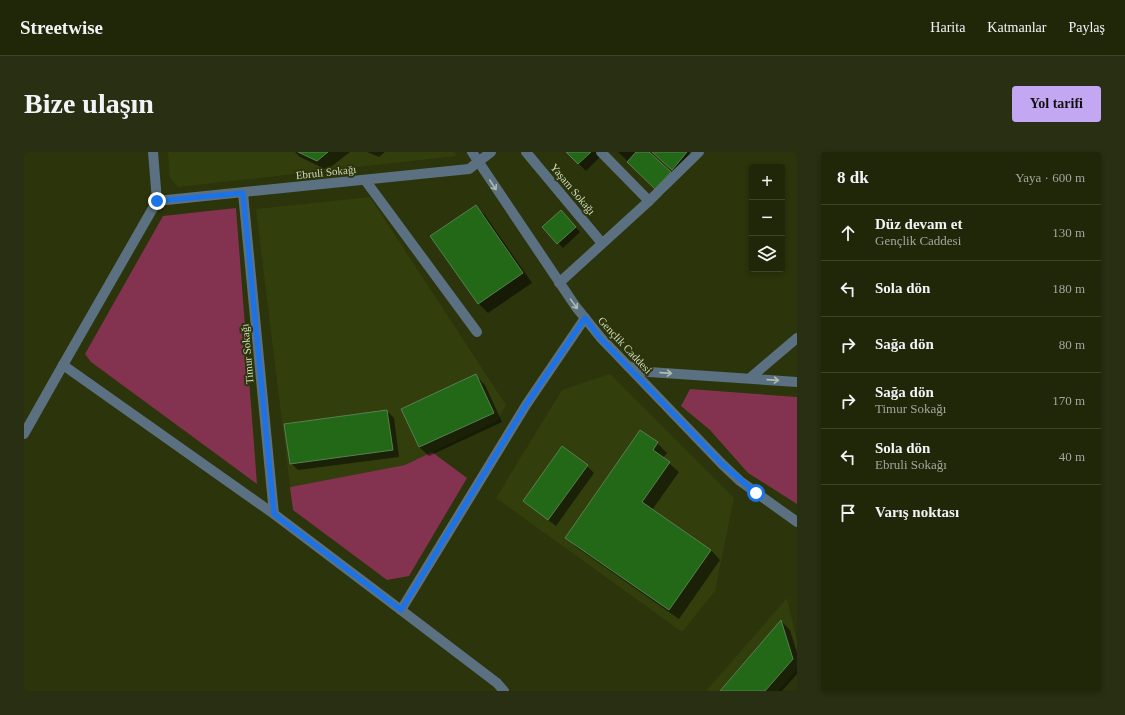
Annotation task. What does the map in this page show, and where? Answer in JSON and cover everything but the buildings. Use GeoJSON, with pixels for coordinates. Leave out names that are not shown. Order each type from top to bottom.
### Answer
{"type":"FeatureCollection","features":[{"type":"Feature","properties":{"kind":"street"},"geometry":{"type":"LineString","coordinates":[[24,434],[157,201],[153,152]]}},
{"type":"Feature","properties":{"kind":"street","name":"Gençlik Caddesi"},"geometry":{"type":"LineString","coordinates":[[472,152],[558,283],[600,338],[740,481],[797,522]]}},
{"type":"Feature","properties":{"kind":"street","name":"Ebruli Sokağı"},"geometry":{"type":"LineString","coordinates":[[157,201],[469,169],[479,163],[491,152]]}},
{"type":"Feature","properties":{"kind":"street","name":"Yaşam Sokağı"},"geometry":{"type":"LineString","coordinates":[[526,152],[601,242]]}},
{"type":"Feature","properties":{"kind":"street"},"geometry":{"type":"LineString","coordinates":[[601,152],[649,201]]}},
{"type":"Feature","properties":{"kind":"street"},"geometry":{"type":"LineString","coordinates":[[558,283],[601,242],[649,201],[699,152]]}},
{"type":"Feature","properties":{"kind":"street"},"geometry":{"type":"LineString","coordinates":[[365,180],[477,332]]}},
{"type":"Feature","properties":{"kind":"street","name":"Timur Sokağı"},"geometry":{"type":"LineString","coordinates":[[243,193],[274,514]]}},
{"type":"Feature","properties":{"kind":"street"},"geometry":{"type":"LineString","coordinates":[[401,610],[526,405],[585,318]]}},
{"type":"Feature","properties":{"kind":"street"},"geometry":{"type":"LineString","coordinates":[[750,378],[797,338]]}},
{"type":"Feature","properties":{"kind":"street"},"geometry":{"type":"LineString","coordinates":[[63,365],[274,514],[497,683],[504,691]]}},
{"type":"Feature","properties":{"kind":"street"},"geometry":{"type":"LineString","coordinates":[[628,366],[650,372],[797,382]]}},
{"type":"Feature","properties":{"kind":"shaded area"},"geometry":{"type":"Polygon","coordinates":[[[168,152],[454,152],[457,156],[178,187],[170,178],[168,152]]]}},
{"type":"Feature","properties":{"kind":"shaded area"},"geometry":{"type":"Polygon","coordinates":[[[370,197],[506,405],[497,421],[405,465],[290,487],[256,209],[370,197]]]}},
{"type":"Feature","properties":{"kind":"shaded area"},"geometry":{"type":"Polygon","coordinates":[[[236,208],[257,484],[91,362],[85,354],[163,216],[236,208]]]}},
{"type":"Feature","properties":{"kind":"shaded area"},"geometry":{"type":"Polygon","coordinates":[[[610,374],[734,498],[715,591],[682,632],[496,498],[562,390],[610,374]]]}},
{"type":"Feature","properties":{"kind":"shaded area"},"geometry":{"type":"Polygon","coordinates":[[[690,389],[797,397],[797,504],[748,473],[710,430],[681,406],[690,389]]]}},
{"type":"Feature","properties":{"kind":"shaded area"},"geometry":{"type":"Polygon","coordinates":[[[432,452],[467,478],[409,576],[387,580],[293,510],[290,487],[405,465],[432,452]]]}},
{"type":"Feature","properties":{"kind":"shaded area"},"geometry":{"type":"Polygon","coordinates":[[[787,598],[797,641],[797,669],[778,691],[706,691],[787,598]]]}},
{"type":"Feature","properties":{"kind":"route"},"geometry":{"type":"LineString","coordinates":[[157,201],[243,193],[274,514],[401,610],[526,405],[585,318],[600,338],[722,464],[740,481],[756,493]]}}]}
